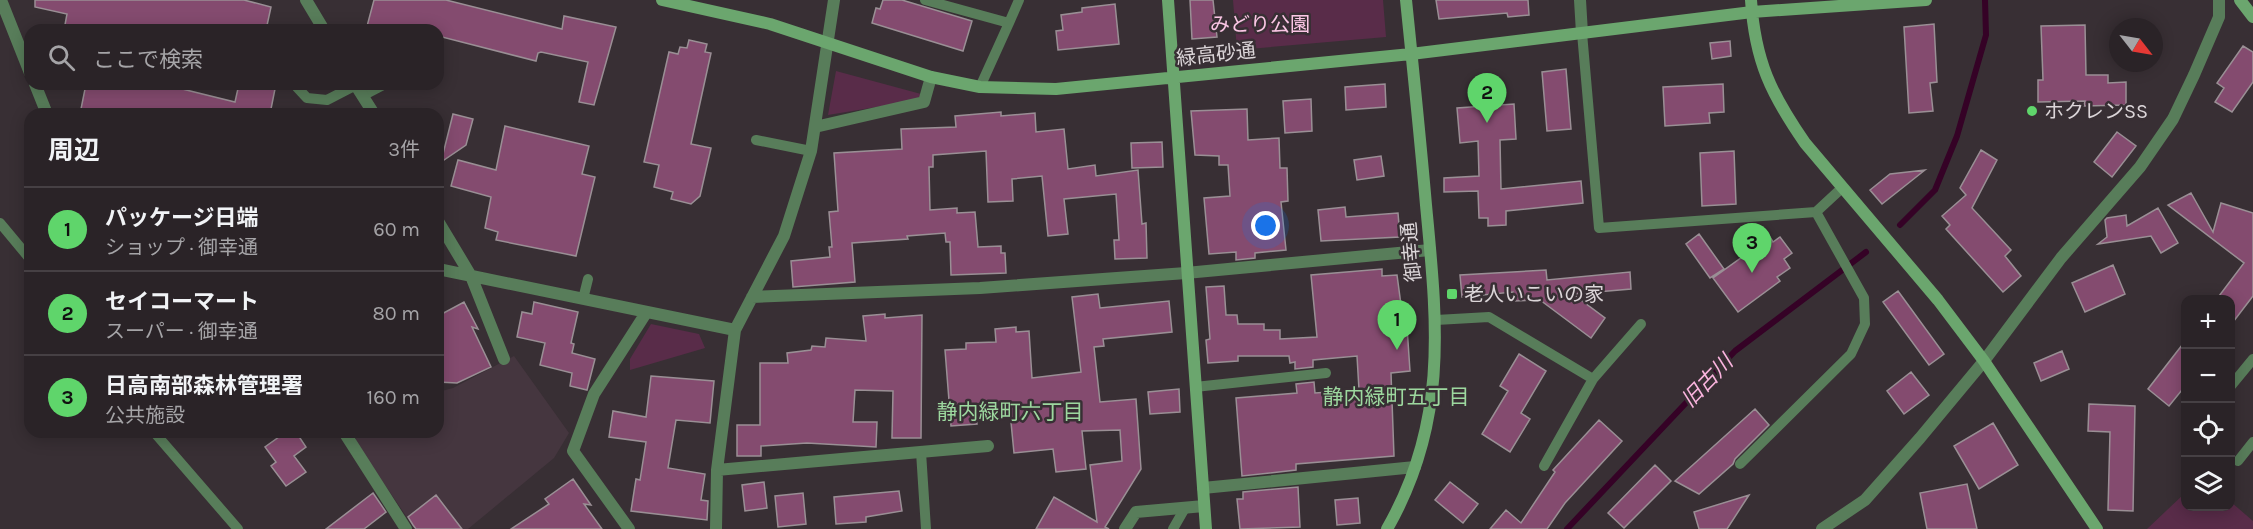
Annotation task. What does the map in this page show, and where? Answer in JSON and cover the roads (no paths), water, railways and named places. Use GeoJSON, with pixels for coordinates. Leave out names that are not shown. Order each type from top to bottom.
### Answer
{"type":"FeatureCollection","features":[{"type":"Feature","properties":{"kind":"street"},"geometry":{"type":"LineString","coordinates":[[0,0],[24,58]]}},
{"type":"Feature","properties":{"kind":"street"},"geometry":{"type":"LineString","coordinates":[[306,0],[320,24]]}},
{"type":"Feature","properties":{"kind":"street","name":"緑高砂通"},"geometry":{"type":"LineString","coordinates":[[662,0],[770,24],[931,77],[980,87],[1056,89],[1411,54],[1582,33],[1751,6],[1926,0]]}},
{"type":"Feature","properties":{"kind":"street"},"geometry":{"type":"LineString","coordinates":[[716,529],[717,470],[735,330],[784,236],[811,151],[834,0]]}},
{"type":"Feature","properties":{"kind":"street"},"geometry":{"type":"LineString","coordinates":[[1168,0],[1206,529]]}},
{"type":"Feature","properties":{"kind":"street","name":"御幸通"},"geometry":{"type":"LineString","coordinates":[[1387,529],[1415,467],[1431,404],[1435,377],[1436,320],[1406,0]]}},
{"type":"Feature","properties":{"kind":"street"},"geometry":{"type":"LineString","coordinates":[[1580,0],[1582,33]]}},
{"type":"Feature","properties":{"kind":"street"},"geometry":{"type":"LineString","coordinates":[[1822,529],[1865,500],[1984,361],[2061,258],[2140,166],[2173,119],[2218,17],[2219,0]]}},
{"type":"Feature","properties":{"kind":"street"},"geometry":{"type":"LineString","coordinates":[[2240,0],[2253,17]]}},
{"type":"Feature","properties":{"kind":"street"},"geometry":{"type":"LineString","coordinates":[[1751,6],[1758,53],[1770,87],[1805,143],[1917,273],[1984,361],[2097,529]]}},
{"type":"Feature","properties":{"kind":"street"},"geometry":{"type":"LineString","coordinates":[[815,127],[924,102],[931,77]]}},
{"type":"Feature","properties":{"kind":"street"},"geometry":{"type":"LineString","coordinates":[[37,90],[45,108]]}},
{"type":"Feature","properties":{"kind":"street"},"geometry":{"type":"LineString","coordinates":[[359,90],[370,108]]}},
{"type":"Feature","properties":{"kind":"street"},"geometry":{"type":"LineString","coordinates":[[444,231],[471,276],[504,359]]}},
{"type":"Feature","properties":{"kind":"street"},"geometry":{"type":"LineString","coordinates":[[752,297],[980,288],[1186,273],[1430,250]]}},
{"type":"Feature","properties":{"kind":"street"},"geometry":{"type":"LineString","coordinates":[[444,269],[735,330]]}},
{"type":"Feature","properties":{"kind":"street"},"geometry":{"type":"LineString","coordinates":[[629,529],[573,451],[594,394],[646,313]]}},
{"type":"Feature","properties":{"kind":"street"},"geometry":{"type":"LineString","coordinates":[[348,438],[406,529]]}},
{"type":"Feature","properties":{"kind":"street"},"geometry":{"type":"LineString","coordinates":[[717,470],[988,446]]}},
{"type":"Feature","properties":{"kind":"street"},"geometry":{"type":"LineString","coordinates":[[1203,488],[1415,467]]}},
{"type":"Feature","properties":{"kind":"street"},"geometry":{"type":"LineString","coordinates":[[1125,529],[1136,512],[1204,506]]}},
{"type":"Feature","properties":{"kind":"lane"},"geometry":{"type":"LineString","coordinates":[[925,0],[1009,23]]}},
{"type":"Feature","properties":{"kind":"lane"},"geometry":{"type":"LineString","coordinates":[[980,87],[1019,0]]}},
{"type":"Feature","properties":{"kind":"lane"},"geometry":{"type":"LineString","coordinates":[[1582,33],[1599,228],[1816,212],[1843,187]]}},
{"type":"Feature","properties":{"kind":"lane"},"geometry":{"type":"LineString","coordinates":[[300,90],[307,98],[327,100],[353,90]]}},
{"type":"Feature","properties":{"kind":"lane"},"geometry":{"type":"LineString","coordinates":[[756,141],[811,151]]}},
{"type":"Feature","properties":{"kind":"lane"},"geometry":{"type":"LineString","coordinates":[[1740,464],[1851,354],[1865,324],[1864,298],[1816,212]]}},
{"type":"Feature","properties":{"kind":"lane"},"geometry":{"type":"LineString","coordinates":[[0,223],[24,252]]}},
{"type":"Feature","properties":{"kind":"lane"},"geometry":{"type":"LineString","coordinates":[[583,299],[588,279]]}},
{"type":"Feature","properties":{"kind":"lane"},"geometry":{"type":"LineString","coordinates":[[1436,320],[1489,317],[1593,379]]}},
{"type":"Feature","properties":{"kind":"lane"},"geometry":{"type":"LineString","coordinates":[[1544,466],[1593,379],[1641,324]]}},
{"type":"Feature","properties":{"kind":"lane"},"geometry":{"type":"LineString","coordinates":[[2235,381],[2253,359]]}},
{"type":"Feature","properties":{"kind":"lane"},"geometry":{"type":"LineString","coordinates":[[1195,387],[1326,373]]}},
{"type":"Feature","properties":{"kind":"lane"},"geometry":{"type":"LineString","coordinates":[[159,438],[238,529]]}},
{"type":"Feature","properties":{"kind":"lane"},"geometry":{"type":"LineString","coordinates":[[2238,460],[2253,442]]}},
{"type":"Feature","properties":{"kind":"lane"},"geometry":{"type":"LineString","coordinates":[[921,452],[926,529]]}},
{"type":"Feature","properties":{"kind":"lane"},"geometry":{"type":"LineString","coordinates":[[1173,529],[1185,508]]}},
{"type":"Feature","properties":{"kind":"waterway","name":"旧古川"},"geometry":{"type":"LineString","coordinates":[[1900,225],[1935,190],[1957,136],[1986,35],[1985,0]]}},
{"type":"Feature","properties":{"kind":"waterway","name":"旧古川"},"geometry":{"type":"LineString","coordinates":[[1567,529],[1735,351],[1866,252]]}},
{"type":"Feature","properties":{"kind":"place","name":"ホクレンSS"},"geometry":{"type":"Point","coordinates":[2032,111]}},
{"type":"Feature","properties":{"kind":"place","name":"セイコーマート"},"geometry":{"type":"Point","coordinates":[1487,123]}},
{"type":"Feature","properties":{"kind":"place","name":"日高南部森林管理署"},"geometry":{"type":"Point","coordinates":[1752,273]}},
{"type":"Feature","properties":{"kind":"place","name":"老人いこいの家"},"geometry":{"type":"Point","coordinates":[1452,294]}},
{"type":"Feature","properties":{"kind":"place","name":"パッケージ日端"},"geometry":{"type":"Point","coordinates":[1397,350]}},
{"type":"Feature","properties":{"kind":"district","name":"静内緑町五丁目"},"geometry":{"type":"Point","coordinates":[1396,397]}},
{"type":"Feature","properties":{"kind":"district","name":"静内緑町六丁目"},"geometry":{"type":"Point","coordinates":[1010,412]}},
{"type":"Feature","properties":{"kind":"park label","name":"みどり公園"},"geometry":{"type":"Point","coordinates":[1260,24]}}]}
